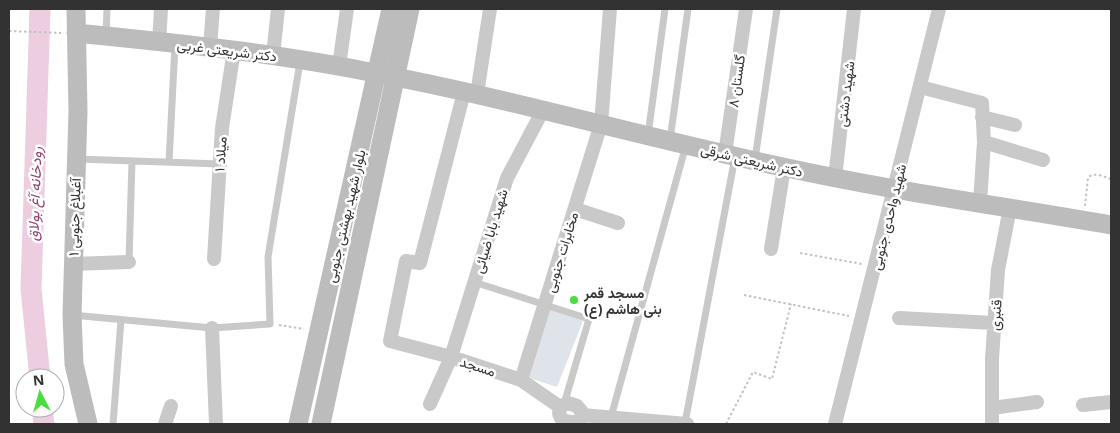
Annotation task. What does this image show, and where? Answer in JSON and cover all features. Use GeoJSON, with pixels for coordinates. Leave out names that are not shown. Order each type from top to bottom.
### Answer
{"type":"FeatureCollection","features":[{"type":"Feature","properties":{"kind":"main road","name":"آغبلاغ جنوبی ۱"},"geometry":{"type":"LineString","coordinates":[[76,9],[78,111],[72,315],[74,364],[88,424]]}},
{"type":"Feature","properties":{"kind":"main road","name":"بلوار شهید بهشتی جنوبی"},"geometry":{"type":"LineString","coordinates":[[298,424],[391,9]]}},
{"type":"Feature","properties":{"kind":"main road","name":"بلوار شهید بهشتی جنوبی"},"geometry":{"type":"LineString","coordinates":[[321,424],[410,9]]}},
{"type":"Feature","properties":{"kind":"main road","name":"دکتر شریعتی غربی"},"geometry":{"type":"LineString","coordinates":[[76,33],[273,55],[396,77]]}},
{"type":"Feature","properties":{"kind":"main road","name":"دکتر شریعتی شرقی"},"geometry":{"type":"LineString","coordinates":[[396,77],[471,93],[784,168],[1111,225]]}},
{"type":"Feature","properties":{"kind":"street"},"geometry":{"type":"LineString","coordinates":[[161,9],[167,42]]}},
{"type":"Feature","properties":{"kind":"street"},"geometry":{"type":"LineString","coordinates":[[210,47],[213,9]]}},
{"type":"Feature","properties":{"kind":"street"},"geometry":{"type":"LineString","coordinates":[[273,55],[278,9]]}},
{"type":"Feature","properties":{"kind":"street"},"geometry":{"type":"LineString","coordinates":[[339,66],[347,9]]}},
{"type":"Feature","properties":{"kind":"street"},"geometry":{"type":"LineString","coordinates":[[471,93],[490,9]]}},
{"type":"Feature","properties":{"kind":"street","name":"مخابرات جنوبی"},"geometry":{"type":"LineString","coordinates":[[521,380],[602,124],[610,9]]}},
{"type":"Feature","properties":{"kind":"street","name":"گلستان ۸"},"geometry":{"type":"LineString","coordinates":[[730,155],[746,9]]}},
{"type":"Feature","properties":{"kind":"street","name":"شهید دشتی"},"geometry":{"type":"LineString","coordinates":[[835,178],[854,9]]}},
{"type":"Feature","properties":{"kind":"street","name":"شهید واحدی جنوبی"},"geometry":{"type":"LineString","coordinates":[[836,424],[939,9]]}},
{"type":"Feature","properties":{"kind":"street","name":"میلاد ۱"},"geometry":{"type":"LineString","coordinates":[[214,259],[222,128],[234,50]]}},
{"type":"Feature","properties":{"kind":"street"},"geometry":{"type":"LineString","coordinates":[[920,87],[982,102],[984,142],[980,203]]}},
{"type":"Feature","properties":{"kind":"street","name":"مسجد"},"geometry":{"type":"LineString","coordinates":[[471,93],[420,263],[406,261],[390,341],[451,357],[521,380],[562,406]]}},
{"type":"Feature","properties":{"kind":"street","name":"شهيد بابا ضيائی"},"geometry":{"type":"LineString","coordinates":[[430,404],[451,357],[507,178],[543,110]]}},
{"type":"Feature","properties":{"kind":"street"},"geometry":{"type":"LineString","coordinates":[[982,118],[1015,125]]}},
{"type":"Feature","properties":{"kind":"street"},"geometry":{"type":"LineString","coordinates":[[984,142],[1043,160]]}},
{"type":"Feature","properties":{"kind":"street"},"geometry":{"type":"LineString","coordinates":[[771,249],[784,168]]}},
{"type":"Feature","properties":{"kind":"street","name":"قنبری"},"geometry":{"type":"LineString","coordinates":[[992,424],[992,359],[998,270],[1010,208]]}},
{"type":"Feature","properties":{"kind":"street"},"geometry":{"type":"LineString","coordinates":[[575,209],[618,223]]}},
{"type":"Feature","properties":{"kind":"street"},"geometry":{"type":"LineString","coordinates":[[72,264],[129,262]]}},
{"type":"Feature","properties":{"kind":"street"},"geometry":{"type":"LineString","coordinates":[[899,318],[994,323]]}},
{"type":"Feature","properties":{"kind":"street"},"geometry":{"type":"LineString","coordinates":[[212,328],[216,424]]}},
{"type":"Feature","properties":{"kind":"street"},"geometry":{"type":"LineString","coordinates":[[992,408],[1037,402]]}},
{"type":"Feature","properties":{"kind":"street"},"geometry":{"type":"LineString","coordinates":[[1083,405],[1111,402]]}},
{"type":"Feature","properties":{"kind":"street"},"geometry":{"type":"LineString","coordinates":[[568,403],[580,408],[582,415],[582,419],[576,422],[563,423],[559,414],[562,406],[568,403]]}},
{"type":"Feature","properties":{"kind":"street"},"geometry":{"type":"LineString","coordinates":[[165,424],[171,406]]}},
{"type":"Feature","properties":{"kind":"street"},"geometry":{"type":"LineString","coordinates":[[582,415],[686,424]]}},
{"type":"Feature","properties":{"kind":"lane"},"geometry":{"type":"LineString","coordinates":[[106,36],[107,9]]}},
{"type":"Feature","properties":{"kind":"lane"},"geometry":{"type":"LineString","coordinates":[[648,136],[665,9]]}},
{"type":"Feature","properties":{"kind":"lane"},"geometry":{"type":"LineString","coordinates":[[611,417],[678,143],[688,9]]}},
{"type":"Feature","properties":{"kind":"lane"},"geometry":{"type":"LineString","coordinates":[[755,161],[777,9]]}},
{"type":"Feature","properties":{"kind":"lane"},"geometry":{"type":"LineString","coordinates":[[167,42],[169,162]]}},
{"type":"Feature","properties":{"kind":"lane"},"geometry":{"type":"LineString","coordinates":[[72,315],[212,328],[270,324],[268,257],[300,59]]}},
{"type":"Feature","properties":{"kind":"lane"},"geometry":{"type":"LineString","coordinates":[[686,424],[730,155]]}},
{"type":"Feature","properties":{"kind":"lane"},"geometry":{"type":"LineString","coordinates":[[76,159],[220,164]]}},
{"type":"Feature","properties":{"kind":"lane"},"geometry":{"type":"LineString","coordinates":[[129,262],[132,161]]}},
{"type":"Feature","properties":{"kind":"lane"},"geometry":{"type":"LineString","coordinates":[[474,282],[589,319],[562,406]]}},
{"type":"Feature","properties":{"kind":"lane"},"geometry":{"type":"LineString","coordinates":[[113,424],[121,320]]}},
{"type":"Feature","properties":{"kind":"path"},"geometry":{"type":"LineString","coordinates":[[9,31],[76,33]]}},
{"type":"Feature","properties":{"kind":"path"},"geometry":{"type":"LineString","coordinates":[[1082,220],[1088,178],[1094,174],[1111,179]]}},
{"type":"Feature","properties":{"kind":"path"},"geometry":{"type":"LineString","coordinates":[[800,253],[875,266]]}},
{"type":"Feature","properties":{"kind":"path"},"geometry":{"type":"LineString","coordinates":[[744,295],[862,318]]}},
{"type":"Feature","properties":{"kind":"path"},"geometry":{"type":"LineString","coordinates":[[726,424],[753,372],[772,380],[791,304]]}},
{"type":"Feature","properties":{"kind":"path"},"geometry":{"type":"LineString","coordinates":[[270,324],[319,331]]}},
{"type":"Feature","properties":{"kind":"shaded area"},"geometry":{"type":"Polygon","coordinates":[[[549,308],[583,321],[557,387],[526,377],[549,308]]]}},
{"type":"Feature","properties":{"kind":"waterway","name":"رودخانه آغ بولاق"},"geometry":{"type":"LineString","coordinates":[[39,368],[31,289],[40,9]]}},
{"type":"Feature","properties":{"kind":"waterway","name":"رودخانه آغ بولاق"},"geometry":{"type":"LineString","coordinates":[[43,418],[44,424]]}},
{"type":"Feature","properties":{"kind":"place","name":"مسجد قمر بنی هاشم (ع)"},"geometry":{"type":"Point","coordinates":[574,300]}}]}
